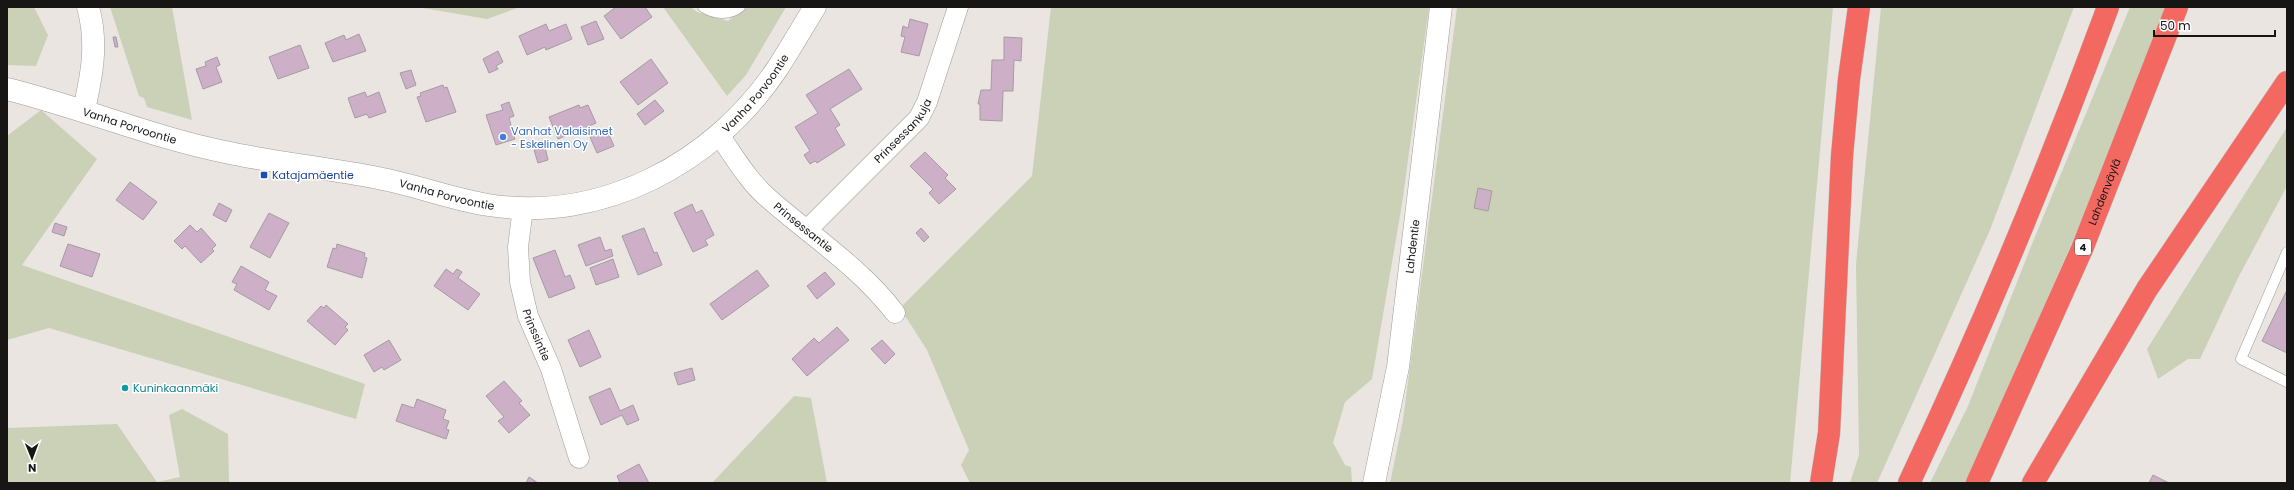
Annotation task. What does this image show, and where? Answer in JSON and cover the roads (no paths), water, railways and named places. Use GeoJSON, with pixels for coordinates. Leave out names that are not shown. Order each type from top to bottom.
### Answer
{"type":"FeatureCollection","features":[{"type":"Feature","properties":{"kind":"highway"},"geometry":{"type":"LineString","coordinates":[[1820,483],[1829,433],[1842,156],[1848,79],[1859,7]]}},
{"type":"Feature","properties":{"kind":"highway"},"geometry":{"type":"LineString","coordinates":[[1909,483],[1951,394],[2021,229],[2108,7]]}},
{"type":"Feature","properties":{"kind":"highway","name":"Lahdenväylä"},"geometry":{"type":"LineString","coordinates":[[1977,483],[2082,249],[2177,7]]}},
{"type":"Feature","properties":{"kind":"highway"},"geometry":{"type":"LineString","coordinates":[[2033,483],[2147,289],[2287,82]]}},
{"type":"Feature","properties":{"kind":"street"},"geometry":{"type":"LineString","coordinates":[[84,110],[94,59],[92,24],[88,7]]}},
{"type":"Feature","properties":{"kind":"street","name":"Vanha Porvoontie"},"geometry":{"type":"LineString","coordinates":[[7,89],[84,110],[225,152],[380,178],[489,205],[523,208],[586,203],[619,194],[651,180],[687,160],[719,135],[745,108],[776,70],[815,7]]}},
{"type":"Feature","properties":{"kind":"street","name":"Prinsessankuja"},"geometry":{"type":"LineString","coordinates":[[808,229],[919,118],[927,102],[958,7]]}},
{"type":"Feature","properties":{"kind":"street","name":"Lahdentie"},"geometry":{"type":"LineString","coordinates":[[1374,483],[1398,367],[1441,7]]}},
{"type":"Feature","properties":{"kind":"street","name":"Prinsessantie"},"geometry":{"type":"LineString","coordinates":[[719,135],[747,174],[767,197],[808,229],[869,282],[895,313]]}},
{"type":"Feature","properties":{"kind":"street","name":"Prinssintie"},"geometry":{"type":"LineString","coordinates":[[523,208],[518,247],[520,282],[528,316],[552,369],[579,458]]}},
{"type":"Feature","properties":{"kind":"lane"},"geometry":{"type":"LineString","coordinates":[[703,7],[721,13],[730,12],[740,7]]}},
{"type":"Feature","properties":{"kind":"lane"},"geometry":{"type":"LineString","coordinates":[[2287,252],[2241,359],[2287,382]]}},
{"type":"Feature","properties":{"kind":"place","name":"Vanhat Valaisimet - Eskelinen Oy"},"geometry":{"type":"Point","coordinates":[503,137]}},
{"type":"Feature","properties":{"kind":"place","name":"Katajamäentie"},"geometry":{"type":"Point","coordinates":[264,175]}},
{"type":"Feature","properties":{"kind":"place","name":"Kuninkaanmäki"},"geometry":{"type":"Point","coordinates":[125,388]}}]}
